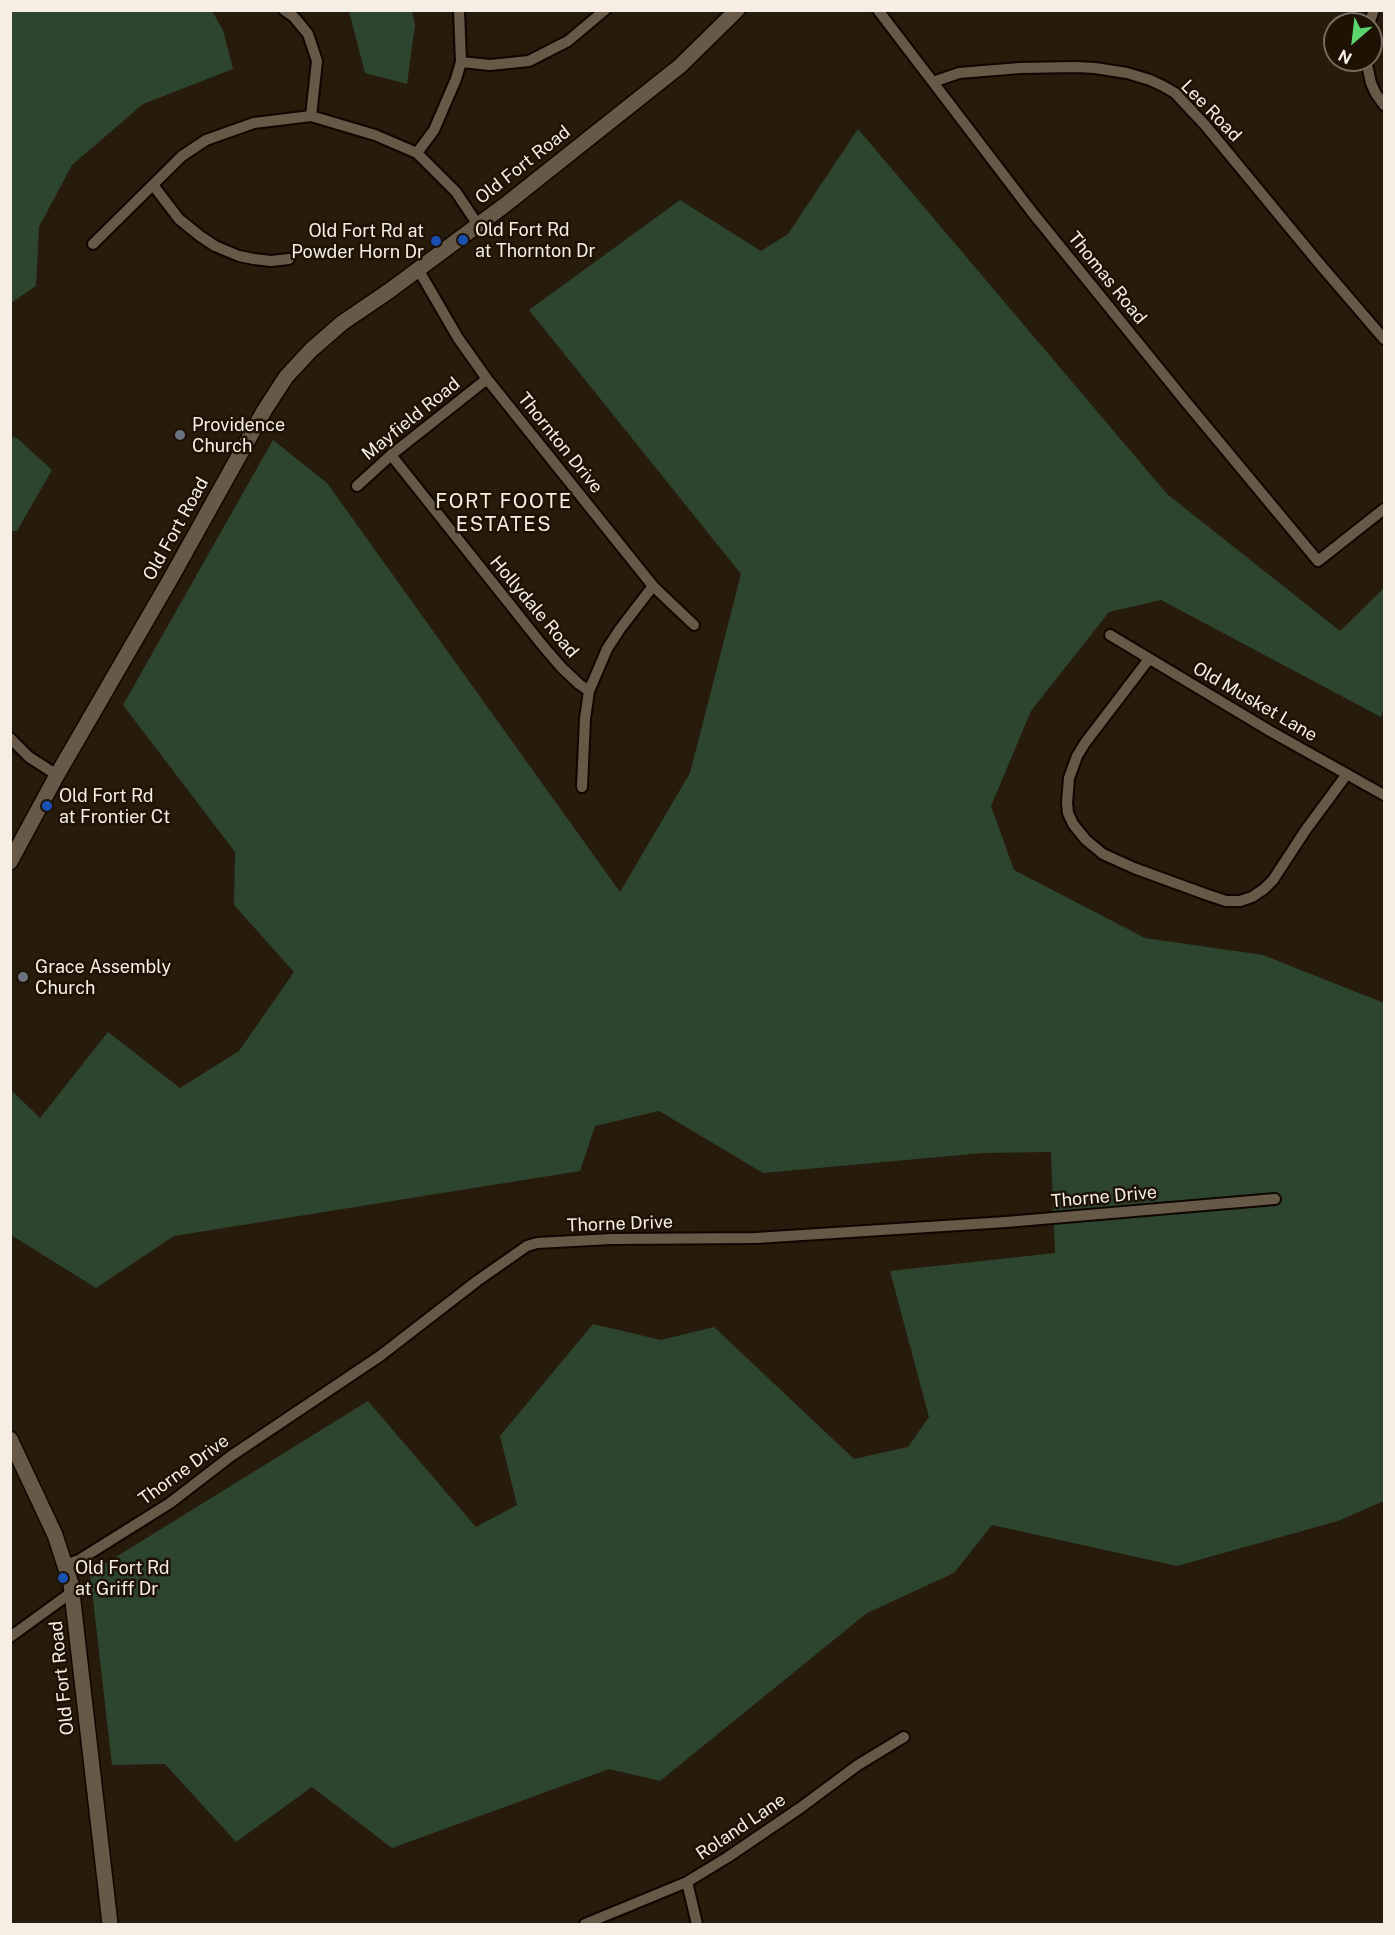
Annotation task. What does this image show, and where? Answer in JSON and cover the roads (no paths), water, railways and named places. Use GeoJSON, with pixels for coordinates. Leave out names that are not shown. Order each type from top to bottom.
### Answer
{"type":"FeatureCollection","features":[{"type":"Feature","properties":{"kind":"main road","name":"Old Fort Road"},"geometry":{"type":"LineString","coordinates":[[10,862],[264,411],[296,366],[326,337],[478,225],[680,66],[737,10]]}},
{"type":"Feature","properties":{"kind":"main road","name":"Old Fort Road"},"geometry":{"type":"LineString","coordinates":[[10,1439],[55,1535],[66,1565],[72,1592],[110,1924]]}},
{"type":"Feature","properties":{"kind":"street"},"geometry":{"type":"LineString","coordinates":[[284,10],[294,16],[308,34],[317,61],[311,116]]}},
{"type":"Feature","properties":{"kind":"street"},"geometry":{"type":"LineString","coordinates":[[417,153],[434,130],[450,96],[461,62],[459,10]]}},
{"type":"Feature","properties":{"kind":"street"},"geometry":{"type":"LineString","coordinates":[[461,62],[490,65],[529,61],[568,41],[605,10]]}},
{"type":"Feature","properties":{"kind":"street","name":"Thomas Road"},"geometry":{"type":"LineString","coordinates":[[878,10],[1040,221],[1318,561],[1384,508]]}},
{"type":"Feature","properties":{"kind":"street","name":"Lee Road"},"geometry":{"type":"LineString","coordinates":[[933,82],[959,73],[1020,68],[1095,68],[1127,73],[1163,86],[1175,93],[1205,124],[1384,339]]}},
{"type":"Feature","properties":{"kind":"street"},"geometry":{"type":"LineString","coordinates":[[1369,72],[1376,94],[1384,105]]}},
{"type":"Feature","properties":{"kind":"street"},"geometry":{"type":"LineString","coordinates":[[93,244],[182,156],[206,140],[254,123],[311,116],[375,135],[417,153],[456,192],[478,225]]}},
{"type":"Feature","properties":{"kind":"street"},"geometry":{"type":"LineString","coordinates":[[153,185],[179,219],[215,246],[239,256],[254,259],[289,259]]}},
{"type":"Feature","properties":{"kind":"street","name":"Thornton Drive"},"geometry":{"type":"LineString","coordinates":[[418,269],[458,338],[487,378],[653,586],[694,625]]}},
{"type":"Feature","properties":{"kind":"street","name":"Mayfield Road"},"geometry":{"type":"LineString","coordinates":[[357,486],[391,455],[487,378]]}},
{"type":"Feature","properties":{"kind":"street","name":"Hollydale Road"},"geometry":{"type":"LineString","coordinates":[[391,455],[543,646],[562,668],[589,691]]}},
{"type":"Feature","properties":{"kind":"street"},"geometry":{"type":"LineString","coordinates":[[582,787],[585,719],[589,691],[614,639],[653,586]]}},
{"type":"Feature","properties":{"kind":"street","name":"Old Musket Lane"},"geometry":{"type":"LineString","coordinates":[[1110,635],[1270,731],[1384,795]]}},
{"type":"Feature","properties":{"kind":"street"},"geometry":{"type":"LineString","coordinates":[[1149,659],[1085,743],[1077,756],[1070,778],[1067,803],[1071,819],[1086,840],[1103,854],[1205,894],[1226,901],[1240,901],[1252,897],[1273,880],[1305,831],[1347,774]]}},
{"type":"Feature","properties":{"kind":"street"},"geometry":{"type":"LineString","coordinates":[[10,738],[29,758],[57,775]]}},
{"type":"Feature","properties":{"kind":"street","name":"Thorne Drive"},"geometry":{"type":"LineString","coordinates":[[66,1565],[79,1560],[170,1503],[231,1456],[380,1356],[477,1281],[527,1246],[537,1243],[611,1239],[756,1238],[1006,1222],[1275,1199]]}},
{"type":"Feature","properties":{"kind":"street"},"geometry":{"type":"LineString","coordinates":[[10,1637],[72,1592]]}},
{"type":"Feature","properties":{"kind":"street","name":"Roland Lane"},"geometry":{"type":"LineString","coordinates":[[585,1924],[687,1882],[800,1808],[864,1761],[904,1737]]}},
{"type":"Feature","properties":{"kind":"street"},"geometry":{"type":"LineString","coordinates":[[687,1882],[698,1924]]}},
{"type":"Feature","properties":{"kind":"place","name":"Old Fort Rd at Thornton Dr"},"geometry":{"type":"Point","coordinates":[463,240]}},
{"type":"Feature","properties":{"kind":"place","name":"Old Fort Rd at Powder Horn Dr"},"geometry":{"type":"Point","coordinates":[436,241]}},
{"type":"Feature","properties":{"kind":"place","name":"Providence Church"},"geometry":{"type":"Point","coordinates":[180,435]}},
{"type":"Feature","properties":{"kind":"place","name":"Old Fort Rd at Frontier Ct"},"geometry":{"type":"Point","coordinates":[47,806]}},
{"type":"Feature","properties":{"kind":"place","name":"Grace Assembly Church"},"geometry":{"type":"Point","coordinates":[23,977]}},
{"type":"Feature","properties":{"kind":"place","name":"Old Fort Rd at Griff Dr"},"geometry":{"type":"Point","coordinates":[63,1578]}},
{"type":"Feature","properties":{"kind":"district","name":"FORT FOOTE ESTATES"},"geometry":{"type":"Point","coordinates":[504,514]}}]}
